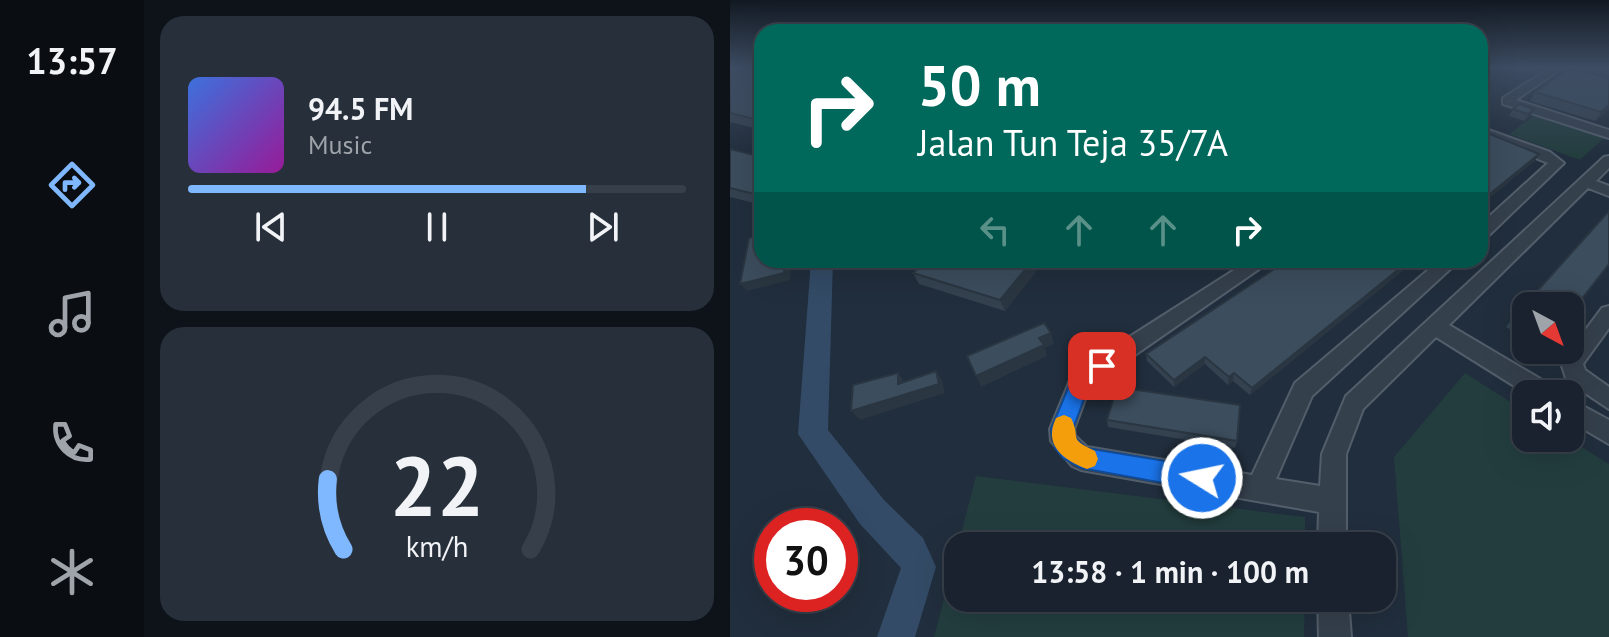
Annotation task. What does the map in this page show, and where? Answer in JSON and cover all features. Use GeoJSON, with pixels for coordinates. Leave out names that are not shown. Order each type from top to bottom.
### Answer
{"type":"FeatureCollection","features":[{"type":"Feature","properties":{"kind":"street"},"geometry":{"type":"LineString","coordinates":[[1512,98],[1507,101],[1608,132]]}},
{"type":"Feature","properties":{"kind":"street"},"geometry":{"type":"LineString","coordinates":[[1488,134],[1545,155],[1557,163],[1488,228],[1525,240]]}},
{"type":"Feature","properties":{"kind":"street"},"geometry":{"type":"LineString","coordinates":[[1332,532],[1334,454],[1354,403],[1525,240],[1596,180],[1609,160]]}},
{"type":"Feature","properties":{"kind":"street"},"geometry":{"type":"LineString","coordinates":[[1596,180],[1609,191]]}},
{"type":"Feature","properties":{"kind":"street"},"geometry":{"type":"LineString","coordinates":[[1251,268],[1081,380],[1062,429],[1063,441],[1081,458],[1331,501]]}},
{"type":"Feature","properties":{"kind":"street"},"geometry":{"type":"LineString","coordinates":[[1259,488],[1303,390],[1442,268]]}},
{"type":"Feature","properties":{"kind":"street"},"geometry":{"type":"LineString","coordinates":[[1609,313],[1572,363],[1575,375],[1609,399]]}},
{"type":"Feature","properties":{"kind":"street"},"geometry":{"type":"LineString","coordinates":[[1436,327],[1523,380]]}},
{"type":"Feature","properties":{"kind":"street"},"geometry":{"type":"LineString","coordinates":[[1584,418],[1609,433]]}},
{"type":"Feature","properties":{"kind":"street"},"geometry":{"type":"LineString","coordinates":[[1334,612],[1335,637]]}},
{"type":"Feature","properties":{"kind":"green space"},"geometry":{"type":"Polygon","coordinates":[[[1535,115],[1604,138],[1580,160],[1509,134],[1535,115]]]}},
{"type":"Feature","properties":{"kind":"green space"},"geometry":{"type":"Polygon","coordinates":[[[1465,373],[1512,403],[1512,452],[1584,452],[1584,449],[1609,464],[1609,637],[1408,637],[1394,457],[1465,373]]]}},
{"type":"Feature","properties":{"kind":"green space"},"geometry":{"type":"Polygon","coordinates":[[[976,476],[1305,517],[1305,532],[961,532],[976,476]]]}},
{"type":"Feature","properties":{"kind":"green space"},"geometry":{"type":"Polygon","coordinates":[[[944,599],[944,612],[1305,612],[1304,637],[934,637],[944,599]]]}},
{"type":"Feature","properties":{"kind":"building"},"geometry":{"type":"Polygon","coordinates":[[[730,98],[754,98],[754,119],[730,113],[730,98]]]}},
{"type":"Feature","properties":{"kind":"building"},"geometry":{"type":"Polygon","coordinates":[[[1554,98],[1609,98],[1609,105],[1601,112],[1554,98]]]}},
{"type":"Feature","properties":{"kind":"building"},"geometry":{"type":"Polygon","coordinates":[[[1519,104],[1534,109],[1528,114],[1513,109],[1519,104]]]}},
{"type":"Feature","properties":{"kind":"building"},"geometry":{"type":"Polygon","coordinates":[[[1488,133],[1539,154],[1488,195],[1488,133]]]}},
{"type":"Feature","properties":{"kind":"building"},"geometry":{"type":"Polygon","coordinates":[[[730,149],[754,155],[754,194],[730,188],[730,149]]]}},
{"type":"Feature","properties":{"kind":"building"},"geometry":{"type":"Polygon","coordinates":[[[1609,211],[1609,264],[1584,296],[1584,292],[1536,292],[1609,211]]]}},
{"type":"Feature","properties":{"kind":"building"},"geometry":{"type":"Polygon","coordinates":[[[754,237],[754,268],[784,268],[784,273],[740,284],[749,238],[754,237]]]}},
{"type":"Feature","properties":{"kind":"building"},"geometry":{"type":"Polygon","coordinates":[[[918,268],[1026,268],[1000,300],[913,273],[918,268]]]}},
{"type":"Feature","properties":{"kind":"building"},"geometry":{"type":"Polygon","coordinates":[[[1276,268],[1400,268],[1252,388],[1234,373],[1229,377],[1205,357],[1174,380],[1146,354],[1276,268]]]}},
{"type":"Feature","properties":{"kind":"building"},"geometry":{"type":"Polygon","coordinates":[[[1044,323],[1051,333],[1039,338],[1044,345],[976,376],[967,356],[1044,323]]]}},
{"type":"Feature","properties":{"kind":"building"},"geometry":{"type":"Polygon","coordinates":[[[936,371],[939,384],[851,411],[853,385],[898,373],[898,384],[936,371]]]}},
{"type":"Feature","properties":{"kind":"building"},"geometry":{"type":"Polygon","coordinates":[[[1117,387],[1240,405],[1237,441],[1107,420],[1117,387]]]}},
{"type":"Feature","properties":{"kind":"waterway"},"geometry":{"type":"LineString","coordinates":[[822,268],[813,434],[872,512],[911,550],[919,567],[896,637]]}},
{"type":"Feature","properties":{"kind":"slow traffic"},"geometry":{"type":"LineString","coordinates":[[1064,424],[1063,441],[1071,451],[1087,459]]}},
{"type":"Feature","properties":{"kind":"route"},"geometry":{"type":"LineString","coordinates":[[1102,366],[1081,380],[1062,429],[1063,441],[1071,451],[1081,458],[1202,478]]}}]}
